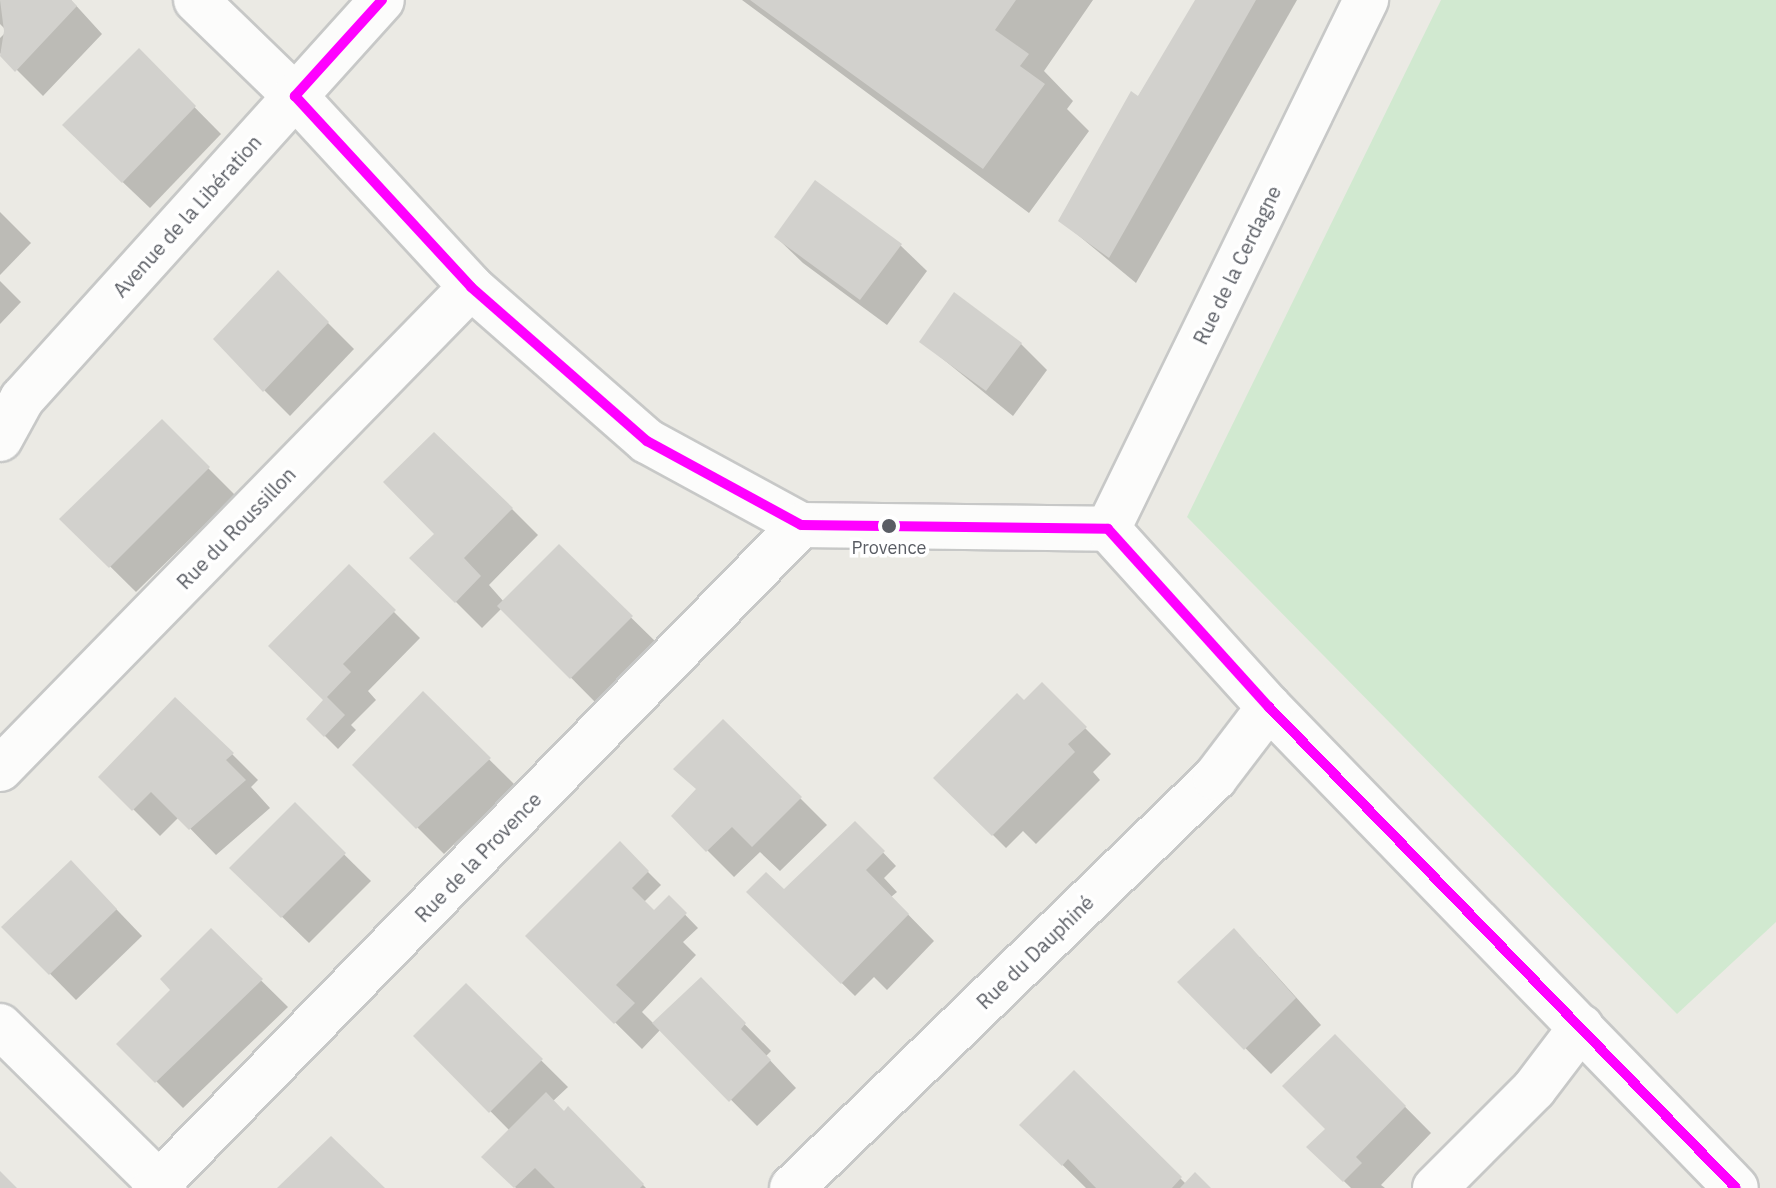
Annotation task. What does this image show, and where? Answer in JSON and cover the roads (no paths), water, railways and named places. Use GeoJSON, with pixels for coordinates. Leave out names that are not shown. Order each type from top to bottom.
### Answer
{"type":"FeatureCollection","features":[{"type":"Feature","properties":{"kind":"street"},"geometry":{"type":"LineString","coordinates":[[196,0],[295,96],[471,287],[647,441],[801,525],[1108,529],[1269,707],[1736,1188]]}},
{"type":"Feature","properties":{"kind":"street","name":"Avenue de la Libération"},"geometry":{"type":"LineString","coordinates":[[0,439],[22,399],[382,0]]}},
{"type":"Feature","properties":{"kind":"street","name":"Rue de la Cerdagne"},"geometry":{"type":"LineString","coordinates":[[1108,529],[1366,0]]}},
{"type":"Feature","properties":{"kind":"street","name":"Rue du Roussillon"},"geometry":{"type":"LineString","coordinates":[[0,769],[471,287]]}},
{"type":"Feature","properties":{"kind":"street","name":"Rue de la Provence"},"geometry":{"type":"LineString","coordinates":[[159,1186],[801,525]]}},
{"type":"Feature","properties":{"kind":"street","name":"Rue du Dauphiné"},"geometry":{"type":"LineString","coordinates":[[792,1188],[1215,778],[1269,707]]}},
{"type":"Feature","properties":{"kind":"street"},"geometry":{"type":"LineString","coordinates":[[0,1026],[159,1186]]}},
{"type":"Feature","properties":{"kind":"street"},"geometry":{"type":"LineString","coordinates":[[1435,1188],[1534,1089],[1581,1027]]}},
{"type":"Feature","properties":{"kind":"place","name":"Provence"},"geometry":{"type":"Point","coordinates":[889,526]}}]}
